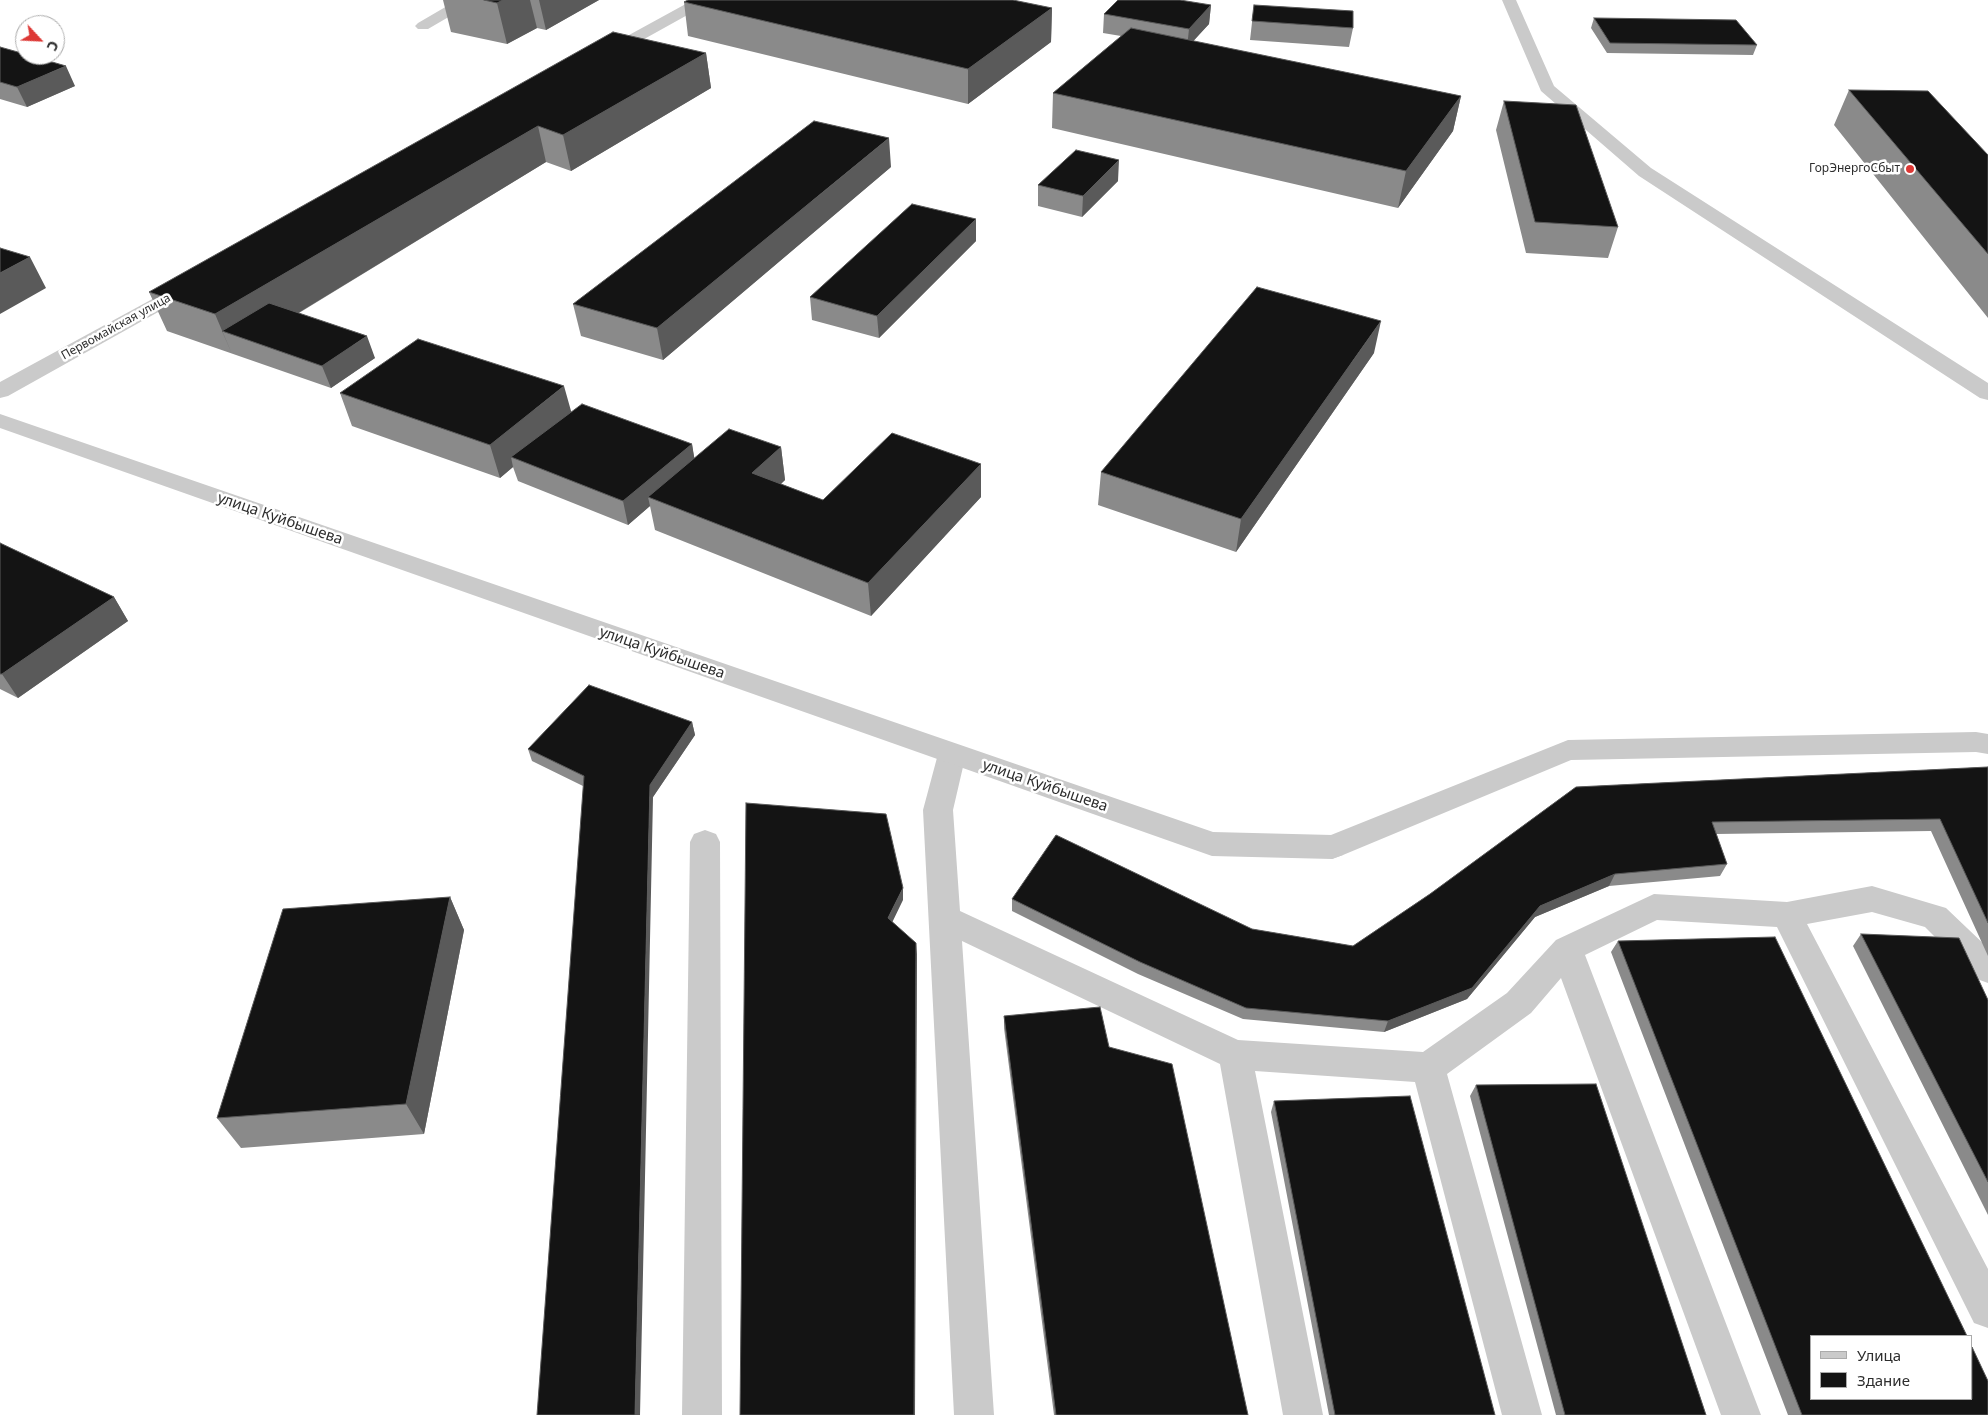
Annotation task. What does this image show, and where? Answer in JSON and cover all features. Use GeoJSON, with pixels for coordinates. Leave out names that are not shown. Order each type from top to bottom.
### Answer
{"type":"FeatureCollection","features":[{"type":"Feature","properties":{"kind":"street"},"geometry":{"type":"LineString","coordinates":[[423,26],[459,6],[478,0]]}},
{"type":"Feature","properties":{"kind":"street"},"geometry":{"type":"LineString","coordinates":[[592,62],[704,0]]}},
{"type":"Feature","properties":{"kind":"street"},"geometry":{"type":"LineString","coordinates":[[1510,0],[1547,88],[1645,172],[1988,393]]}},
{"type":"Feature","properties":{"kind":"street","name":"Первомайская улица"},"geometry":{"type":"LineString","coordinates":[[0,391],[204,278]]}},
{"type":"Feature","properties":{"kind":"street","name":"улица Куйбышева"},"geometry":{"type":"LineString","coordinates":[[0,421],[1212,844],[1332,846],[1568,750],[1976,742],[1988,744]]}},
{"type":"Feature","properties":{"kind":"street"},"geometry":{"type":"LineString","coordinates":[[952,754],[938,810],[974,1415]]}},
{"type":"Feature","properties":{"kind":"street"},"geometry":{"type":"LineString","coordinates":[[702,1415],[706,842]]}},
{"type":"Feature","properties":{"kind":"street"},"geometry":{"type":"LineString","coordinates":[[944,918],[1235,1055],[1428,1068],[1519,1003],[1567,949],[1654,907],[1787,915],[1872,899],[1936,918],[1988,969]]}},
{"type":"Feature","properties":{"kind":"street"},"geometry":{"type":"LineString","coordinates":[[1787,915],[1988,1309]]}},
{"type":"Feature","properties":{"kind":"street"},"geometry":{"type":"LineString","coordinates":[[1567,949],[1741,1415]]}},
{"type":"Feature","properties":{"kind":"street"},"geometry":{"type":"LineString","coordinates":[[1235,1055],[1303,1415]]}},
{"type":"Feature","properties":{"kind":"street"},"geometry":{"type":"LineString","coordinates":[[1428,1068],[1522,1415]]}},
{"type":"Feature","properties":{"kind":"building"},"geometry":{"type":"Polygon","coordinates":[[[484,0],[503,0],[497,3],[484,0]]]}},
{"type":"Feature","properties":{"kind":"building"},"geometry":{"type":"Polygon","coordinates":[[[688,0],[1013,0],[1052,8],[968,69],[684,2],[688,0]]]}},
{"type":"Feature","properties":{"kind":"building"},"geometry":{"type":"Polygon","coordinates":[[[1118,0],[1180,0],[1211,5],[1189,29],[1104,14],[1118,0]]]}},
{"type":"Feature","properties":{"kind":"building"},"geometry":{"type":"Polygon","coordinates":[[[1254,5],[1353,11],[1353,28],[1252,21],[1254,5]]]}},
{"type":"Feature","properties":{"kind":"building"},"geometry":{"type":"Polygon","coordinates":[[[1594,18],[1736,20],[1757,45],[1610,43],[1594,18]]]}},
{"type":"Feature","properties":{"kind":"building"},"geometry":{"type":"Polygon","coordinates":[[[1131,28],[1461,96],[1406,171],[1053,93],[1131,28]]]}},
{"type":"Feature","properties":{"kind":"building"},"geometry":{"type":"Polygon","coordinates":[[[613,32],[706,53],[563,135],[538,126],[215,314],[149,292],[613,32]]]}},
{"type":"Feature","properties":{"kind":"building"},"geometry":{"type":"Polygon","coordinates":[[[0,47],[15,51],[15,65],[66,66],[17,87],[0,82],[0,47]]]}},
{"type":"Feature","properties":{"kind":"building"},"geometry":{"type":"Polygon","coordinates":[[[1849,90],[1928,91],[1988,155],[1988,254],[1849,90]]]}},
{"type":"Feature","properties":{"kind":"building"},"geometry":{"type":"Polygon","coordinates":[[[1504,101],[1576,105],[1618,227],[1535,222],[1504,101]]]}},
{"type":"Feature","properties":{"kind":"building"},"geometry":{"type":"Polygon","coordinates":[[[814,121],[889,138],[657,328],[573,304],[814,121]]]}},
{"type":"Feature","properties":{"kind":"building"},"geometry":{"type":"Polygon","coordinates":[[[1076,150],[1119,160],[1083,196],[1038,185],[1076,150]]]}},
{"type":"Feature","properties":{"kind":"building"},"geometry":{"type":"Polygon","coordinates":[[[912,204],[976,219],[877,316],[810,297],[912,204]]]}},
{"type":"Feature","properties":{"kind":"building"},"geometry":{"type":"Polygon","coordinates":[[[0,248],[30,257],[0,273],[0,248]]]}},
{"type":"Feature","properties":{"kind":"building"},"geometry":{"type":"Polygon","coordinates":[[[1257,287],[1381,321],[1241,519],[1101,472],[1257,287]]]}},
{"type":"Feature","properties":{"kind":"building"},"geometry":{"type":"Polygon","coordinates":[[[269,303],[367,336],[322,366],[222,331],[269,303]]]}},
{"type":"Feature","properties":{"kind":"building"},"geometry":{"type":"Polygon","coordinates":[[[418,339],[564,386],[490,445],[340,393],[418,339]]]}},
{"type":"Feature","properties":{"kind":"building"},"geometry":{"type":"Polygon","coordinates":[[[582,404],[692,444],[623,501],[511,457],[582,404]]]}},
{"type":"Feature","properties":{"kind":"building"},"geometry":{"type":"Polygon","coordinates":[[[729,429],[781,447],[752,473],[823,500],[892,433],[981,464],[868,583],[648,497],[729,429]]]}},
{"type":"Feature","properties":{"kind":"building"},"geometry":{"type":"Polygon","coordinates":[[[0,543],[114,597],[2,674],[0,674],[0,543]]]}},
{"type":"Feature","properties":{"kind":"building"},"geometry":{"type":"Polygon","coordinates":[[[589,685],[692,722],[650,785],[635,1415],[537,1415],[584,776],[528,749],[589,685]]]}},
{"type":"Feature","properties":{"kind":"building"},"geometry":{"type":"Polygon","coordinates":[[[1988,767],[1988,923],[1940,819],[1712,822],[1727,864],[1615,874],[1540,906],[1472,988],[1388,1021],[1246,1008],[1140,962],[1012,899],[1056,835],[1252,929],[1353,946],[1430,894],[1576,787],[1988,767]]]}},
{"type":"Feature","properties":{"kind":"building"},"geometry":{"type":"Polygon","coordinates":[[[746,803],[886,814],[903,888],[888,918],[916,943],[914,1415],[740,1415],[746,803]]]}},
{"type":"Feature","properties":{"kind":"building"},"geometry":{"type":"Polygon","coordinates":[[[450,897],[406,1104],[217,1118],[283,909],[450,897]]]}},
{"type":"Feature","properties":{"kind":"building"},"geometry":{"type":"Polygon","coordinates":[[[1861,934],[1959,938],[1988,1000],[1988,1182],[1861,934]]]}},
{"type":"Feature","properties":{"kind":"building"},"geometry":{"type":"Polygon","coordinates":[[[1775,937],[1967,1335],[1810,1335],[1810,1400],[1973,1400],[1973,1349],[1988,1381],[1988,1415],[1802,1415],[1618,941],[1775,937]]]}},
{"type":"Feature","properties":{"kind":"building"},"geometry":{"type":"Polygon","coordinates":[[[1100,1007],[1109,1047],[1172,1064],[1248,1415],[1056,1415],[1004,1016],[1100,1007]]]}},
{"type":"Feature","properties":{"kind":"building"},"geometry":{"type":"Polygon","coordinates":[[[1596,1084],[1706,1415],[1565,1415],[1476,1085],[1596,1084]]]}},
{"type":"Feature","properties":{"kind":"building"},"geometry":{"type":"Polygon","coordinates":[[[1410,1096],[1495,1415],[1335,1415],[1274,1101],[1410,1096]]]}},
{"type":"Feature","properties":{"kind":"place","name":"ГорЭнергоСбыт"},"geometry":{"type":"Point","coordinates":[1910,169]}}]}
